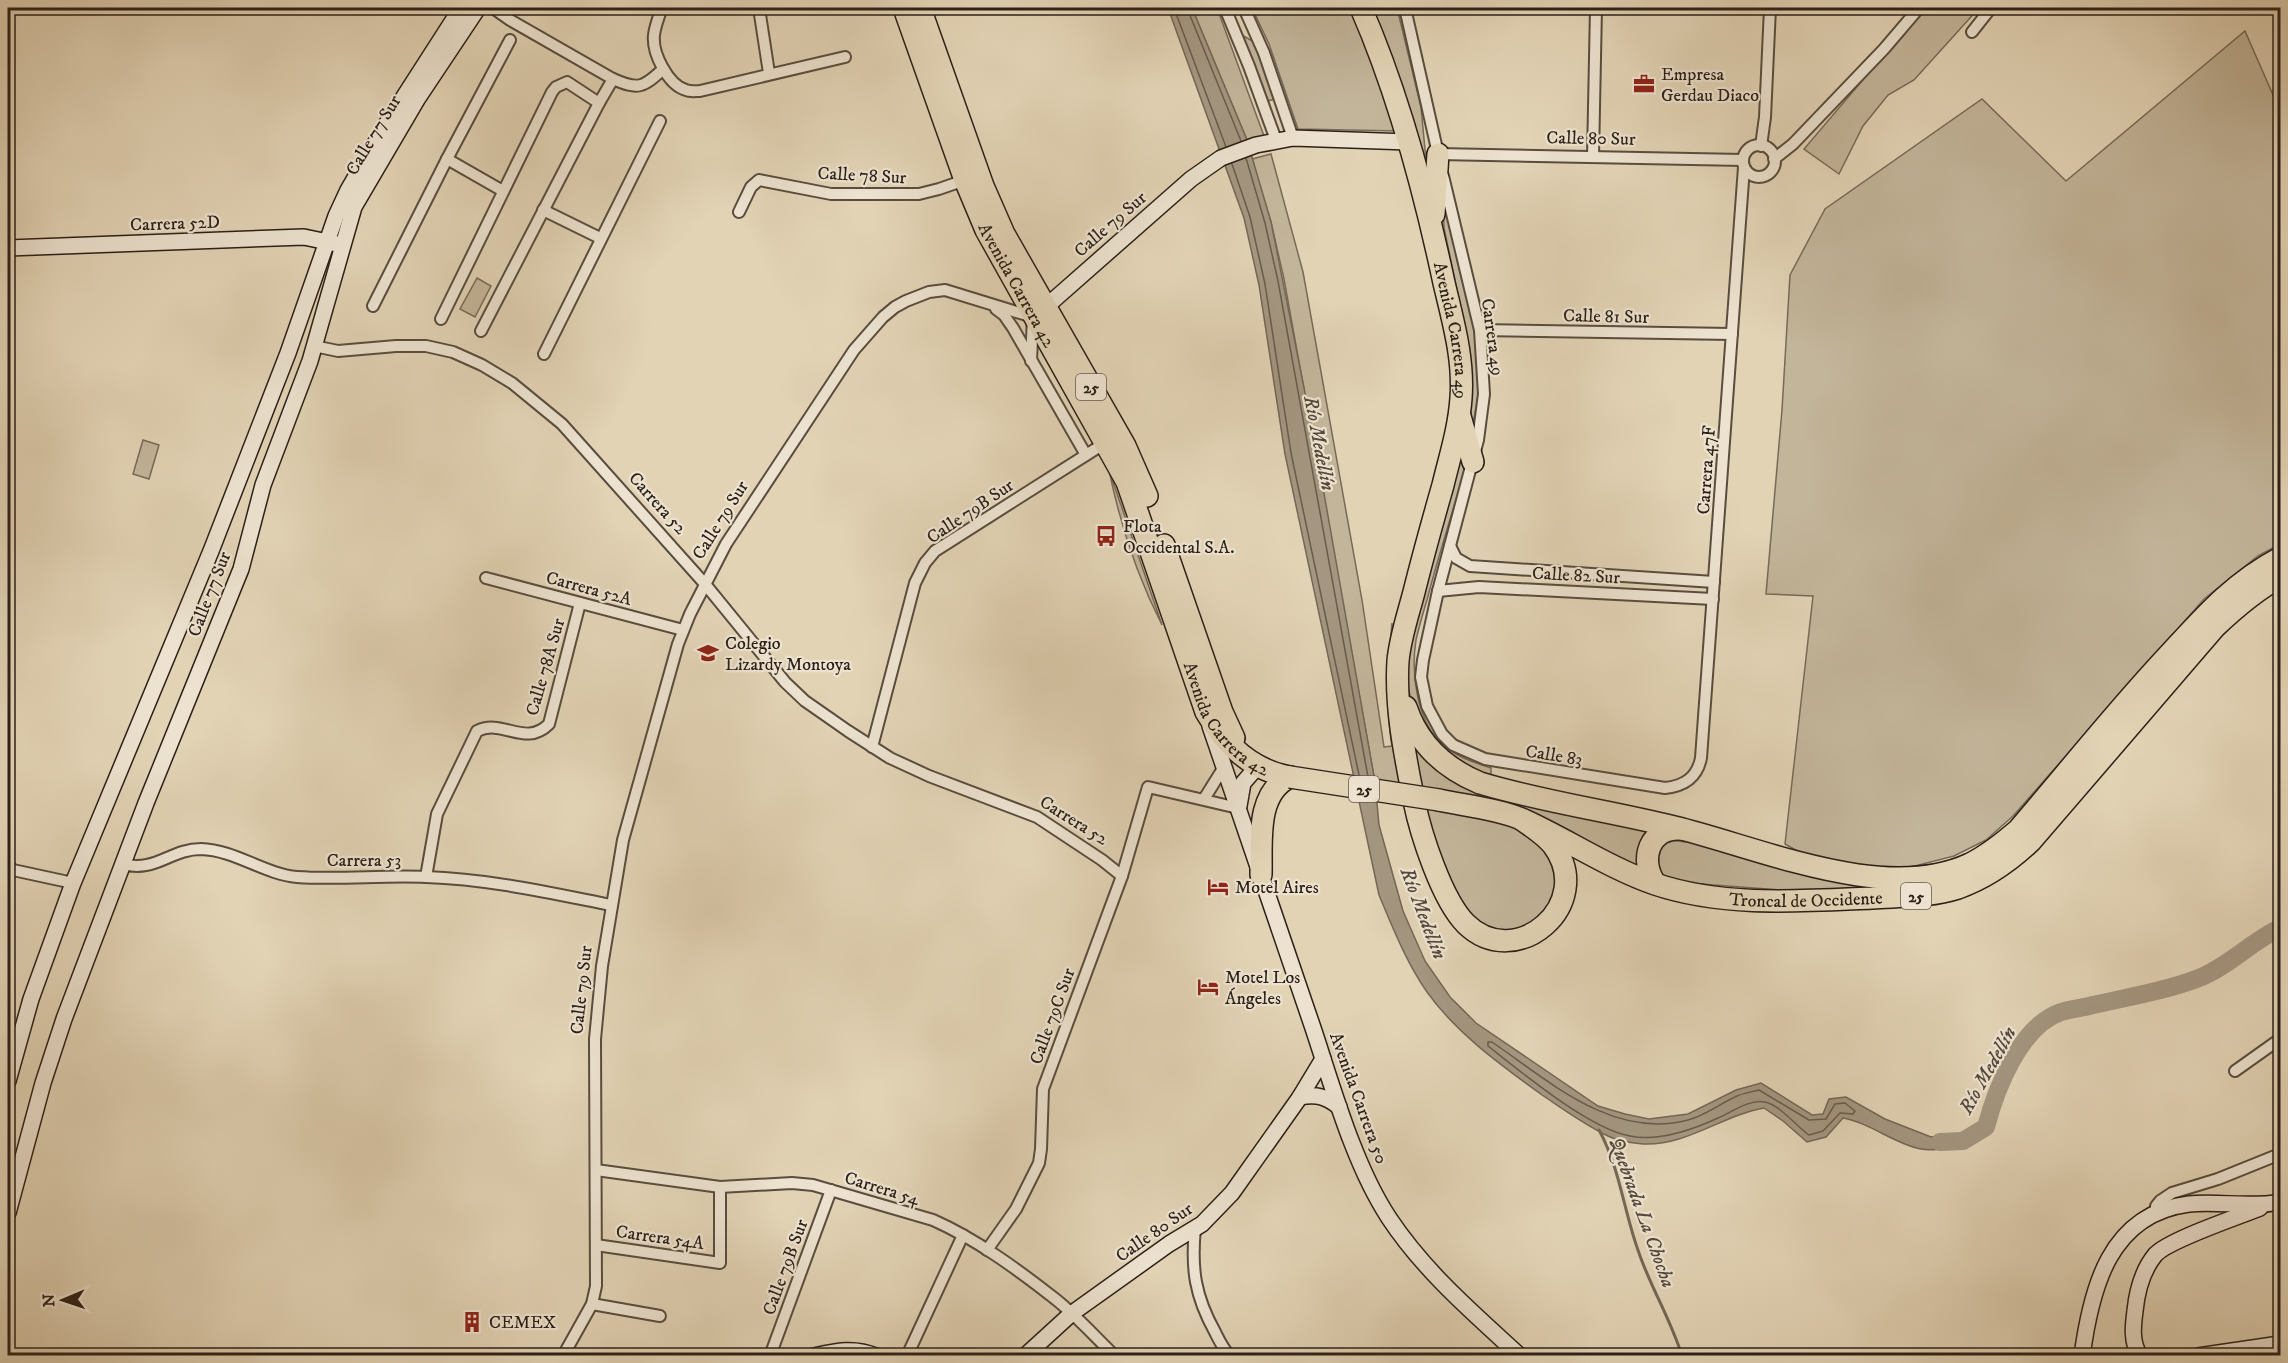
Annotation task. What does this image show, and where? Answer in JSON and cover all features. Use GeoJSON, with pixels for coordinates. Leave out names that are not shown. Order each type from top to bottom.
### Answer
{"type":"FeatureCollection","features":[{"type":"Feature","properties":{"kind":"highway","name":"Avenida Carrera 42"},"geometry":{"type":"LineString","coordinates":[[903,8],[965,180],[986,230],[1039,312],[1072,369],[1135,465],[1222,712],[1235,740],[1257,767]]}},
{"type":"Feature","properties":{"kind":"highway","name":"Avenida Carrera 42"},"geometry":{"type":"LineString","coordinates":[[920,8],[991,207],[1039,312]]}},
{"type":"Feature","properties":{"kind":"highway","name":"Avenida Carrera 49"},"geometry":{"type":"LineString","coordinates":[[1361,8],[1382,56],[1433,229],[1460,359],[1462,379],[1459,414],[1398,659]]}},
{"type":"Feature","properties":{"kind":"highway"},"geometry":{"type":"LineString","coordinates":[[1433,229],[1438,154]]}},
{"type":"Feature","properties":{"kind":"highway","name":"Avenida Carrera 42"},"geometry":{"type":"LineString","coordinates":[[1072,369],[1095,443],[1134,501],[1206,712],[1224,741],[1257,767]]}},
{"type":"Feature","properties":{"kind":"highway"},"geometry":{"type":"LineString","coordinates":[[1459,414],[1473,462]]}},
{"type":"Feature","properties":{"kind":"highway","name":"Troncal de Occidente"},"geometry":{"type":"LineString","coordinates":[[1398,659],[1403,698],[1411,722],[1423,742],[1438,758],[1467,778],[1495,788],[1688,830],[1845,873],[1910,877],[1940,873],[1969,864],[2003,844],[2018,830],[2141,685],[2219,600],[2241,582],[2280,558]]}},
{"type":"Feature","properties":{"kind":"highway","name":"Troncal de Occidente"},"geometry":{"type":"LineString","coordinates":[[1257,767],[1277,775],[1439,800],[1521,819],[1619,868],[1675,890],[1715,897],[1818,900],[1936,893],[1978,880],[2006,863],[2031,842],[2216,627],[2236,608],[2280,577]]}},
{"type":"Feature","properties":{"kind":"highway"},"geometry":{"type":"LineString","coordinates":[[1398,659],[1398,695],[1416,812],[1430,854],[1456,913],[1468,926],[1483,936],[1512,940],[1526,937],[1540,930],[1555,915],[1565,897],[1562,864],[1554,847],[1544,836],[1521,819]]}},
{"type":"Feature","properties":{"kind":"highway"},"geometry":{"type":"LineString","coordinates":[[1261,875],[1266,806],[1275,787],[1290,777]]}},
{"type":"Feature","properties":{"kind":"highway"},"geometry":{"type":"LineString","coordinates":[[1655,883],[1649,875],[1646,864],[1651,844],[1667,831],[1688,830]]}},
{"type":"Feature","properties":{"kind":"street","name":"Calle 77 Sur"},"geometry":{"type":"LineString","coordinates":[[8,1213],[54,1048],[122,864],[242,569],[271,461],[314,346],[348,190],[387,123],[461,8]]}},
{"type":"Feature","properties":{"kind":"street","name":"Calle 77 Sur"},"geometry":{"type":"LineString","coordinates":[[8,1081],[31,999],[74,884],[288,353],[335,243],[359,195],[418,98],[478,8]]}},
{"type":"Feature","properties":{"kind":"street"},"geometry":{"type":"LineString","coordinates":[[493,8],[510,20],[629,86],[639,87],[648,83],[663,69]]}},
{"type":"Feature","properties":{"kind":"street"},"geometry":{"type":"LineString","coordinates":[[662,8],[654,35],[656,54],[663,69],[679,87],[687,91],[700,91],[845,57]]}},
{"type":"Feature","properties":{"kind":"street"},"geometry":{"type":"LineString","coordinates":[[759,8],[769,73]]}},
{"type":"Feature","properties":{"kind":"street"},"geometry":{"type":"LineString","coordinates":[[1225,8],[1276,140]]}},
{"type":"Feature","properties":{"kind":"street"},"geometry":{"type":"LineString","coordinates":[[1244,8],[1264,53],[1293,138]]}},
{"type":"Feature","properties":{"kind":"street","name":"Carrera 49"},"geometry":{"type":"LineString","coordinates":[[1405,8],[1480,330],[1484,394],[1473,462],[1438,591],[1421,677],[1427,706]]}},
{"type":"Feature","properties":{"kind":"street"},"geometry":{"type":"LineString","coordinates":[[1593,158],[1596,8]]}},
{"type":"Feature","properties":{"kind":"street"},"geometry":{"type":"LineString","coordinates":[[1761,146],[1765,127],[1770,8]]}},
{"type":"Feature","properties":{"kind":"street"},"geometry":{"type":"LineString","coordinates":[[1774,159],[1785,151],[1884,49],[1919,8]]}},
{"type":"Feature","properties":{"kind":"street"},"geometry":{"type":"LineString","coordinates":[[1972,32],[1991,8]]}},
{"type":"Feature","properties":{"kind":"street"},"geometry":{"type":"LineString","coordinates":[[373,306],[510,40]]}},
{"type":"Feature","properties":{"kind":"street"},"geometry":{"type":"LineString","coordinates":[[482,331],[598,103],[613,79]]}},
{"type":"Feature","properties":{"kind":"street"},"geometry":{"type":"LineString","coordinates":[[441,319],[556,87],[567,82],[573,84],[598,103]]}},
{"type":"Feature","properties":{"kind":"street"},"geometry":{"type":"LineString","coordinates":[[1264,106],[1274,105],[1280,101]]}},
{"type":"Feature","properties":{"kind":"street"},"geometry":{"type":"LineString","coordinates":[[544,354],[660,121]]}},
{"type":"Feature","properties":{"kind":"street","name":"Calle 79 Sur"},"geometry":{"type":"LineString","coordinates":[[563,1356],[592,1304],[596,1286],[596,1021],[611,905],[623,840],[673,661],[683,630],[705,584],[736,530],[867,333],[883,317],[906,301],[929,292],[945,290],[994,307],[1039,312],[1206,168],[1221,158],[1256,145],[1293,138],[1409,142]]}},
{"type":"Feature","properties":{"kind":"street"},"geometry":{"type":"LineString","coordinates":[[1761,146],[1769,150],[1774,159],[1772,169],[1760,177],[1751,175],[1744,164],[1744,155],[1751,148],[1761,146]]}},
{"type":"Feature","properties":{"kind":"street","name":"Calle 80 Sur"},"geometry":{"type":"LineString","coordinates":[[1438,154],[1744,164]]}},
{"type":"Feature","properties":{"kind":"street"},"geometry":{"type":"LineString","coordinates":[[447,159],[503,191]]}},
{"type":"Feature","properties":{"kind":"street","name":"Carrera 47F"},"geometry":{"type":"LineString","coordinates":[[1696,773],[1701,758],[1744,164]]}},
{"type":"Feature","properties":{"kind":"street","name":"Calle 78 Sur"},"geometry":{"type":"LineString","coordinates":[[739,212],[751,187],[759,180],[831,194],[918,194],[965,180]]}},
{"type":"Feature","properties":{"kind":"street"},"geometry":{"type":"LineString","coordinates":[[543,210],[600,238]]}},
{"type":"Feature","properties":{"kind":"street","name":"Carrera 52D"},"geometry":{"type":"LineString","coordinates":[[8,248],[296,238],[335,243]]}},
{"type":"Feature","properties":{"kind":"street"},"geometry":{"type":"LineString","coordinates":[[994,307],[1008,321],[1031,361],[1095,443]]}},
{"type":"Feature","properties":{"kind":"street"},"geometry":{"type":"LineString","coordinates":[[1031,361],[1039,312]]}},
{"type":"Feature","properties":{"kind":"street","name":"Calle 81 Sur"},"geometry":{"type":"LineString","coordinates":[[1480,330],[1732,334]]}},
{"type":"Feature","properties":{"kind":"street","name":"Carrera 52"},"geometry":{"type":"LineString","coordinates":[[314,346],[338,351],[426,346],[453,352],[482,365],[512,383],[562,424],[705,584],[785,681],[805,701],[872,747],[929,776],[1037,817],[1122,876]]}},
{"type":"Feature","properties":{"kind":"street","name":"Calle 79B Sur"},"geometry":{"type":"LineString","coordinates":[[872,747],[915,583],[925,563],[935,552],[1095,443]]}},
{"type":"Feature","properties":{"kind":"street","name":"Calle 82 Sur"},"geometry":{"type":"LineString","coordinates":[[1450,546],[1456,558],[1470,566],[1714,582]]}},
{"type":"Feature","properties":{"kind":"street","name":"Carrera 52A"},"geometry":{"type":"LineString","coordinates":[[486,578],[683,630]]}},
{"type":"Feature","properties":{"kind":"street","name":"Calle 82 Sur"},"geometry":{"type":"LineString","coordinates":[[1438,591],[1479,587],[1713,599]]}},
{"type":"Feature","properties":{"kind":"street","name":"Calle 78A Sur"},"geometry":{"type":"LineString","coordinates":[[426,876],[437,814],[477,731],[484,727],[533,735],[542,732],[549,724],[580,603]]}},
{"type":"Feature","properties":{"kind":"street","name":"Calle 83"},"geometry":{"type":"LineString","coordinates":[[1427,706],[1442,734],[1453,745],[1485,759],[1665,788],[1683,784],[1696,773]]}},
{"type":"Feature","properties":{"kind":"street","name":"Avenida Carrera 50"},"geometry":{"type":"LineString","coordinates":[[1206,712],[1323,1059],[1370,1184],[1395,1226],[1449,1289],[1520,1356]]}},
{"type":"Feature","properties":{"kind":"street"},"geometry":{"type":"LineString","coordinates":[[1224,767],[1203,799],[1238,808],[1243,783],[1257,767]]}},
{"type":"Feature","properties":{"kind":"street","name":"Calle 79C Sur"},"geometry":{"type":"LineString","coordinates":[[987,1250],[1016,1209],[1039,1163],[1043,1089],[1122,876],[1148,787],[1203,799]]}},
{"type":"Feature","properties":{"kind":"street","name":"Carrera 53"},"geometry":{"type":"LineString","coordinates":[[122,864],[137,868],[187,851],[202,849],[240,858],[286,875],[426,876],[502,884],[611,905]]}},
{"type":"Feature","properties":{"kind":"street"},"geometry":{"type":"LineString","coordinates":[[8,866],[13,870],[74,884]]}},
{"type":"Feature","properties":{"kind":"street"},"geometry":{"type":"LineString","coordinates":[[2235,1071],[2264,1053],[2280,1039]]}},
{"type":"Feature","properties":{"kind":"street","name":"Calle 80 Sur"},"geometry":{"type":"LineString","coordinates":[[1025,1356],[1071,1314],[1195,1228],[1232,1193],[1264,1141],[1300,1097],[1323,1059]]}},
{"type":"Feature","properties":{"kind":"street"},"geometry":{"type":"LineString","coordinates":[[1300,1097],[1313,1095],[1323,1097],[1340,1107]]}},
{"type":"Feature","properties":{"kind":"street"},"geometry":{"type":"LineString","coordinates":[[2156,1215],[2156,1206],[2172,1193],[2218,1179],[2280,1154]]}},
{"type":"Feature","properties":{"kind":"street","name":"Carrera 54"},"geometry":{"type":"LineString","coordinates":[[596,1170],[720,1187],[792,1183],[813,1185],[933,1220],[987,1250],[1055,1299],[1115,1356]]}},
{"type":"Feature","properties":{"kind":"street","name":"Carrera 54A"},"geometry":{"type":"LineString","coordinates":[[596,1245],[720,1263],[720,1187]]}},
{"type":"Feature","properties":{"kind":"street","name":"Calle 79B Sur"},"geometry":{"type":"LineString","coordinates":[[770,1356],[831,1190]]}},
{"type":"Feature","properties":{"kind":"street"},"geometry":{"type":"LineString","coordinates":[[2082,1356],[2091,1303],[2102,1271],[2112,1251],[2137,1226],[2156,1215],[2189,1204],[2274,1203]]}},
{"type":"Feature","properties":{"kind":"street"},"geometry":{"type":"LineString","coordinates":[[2140,1356],[2133,1337],[2137,1292],[2148,1265],[2156,1253],[2181,1240],[2274,1203]]}},
{"type":"Feature","properties":{"kind":"street"},"geometry":{"type":"LineString","coordinates":[[1195,1228],[1192,1267],[1195,1283],[1210,1323],[1230,1356]]}},
{"type":"Feature","properties":{"kind":"street"},"geometry":{"type":"LineString","coordinates":[[907,1356],[963,1235]]}},
{"type":"Feature","properties":{"kind":"street"},"geometry":{"type":"LineString","coordinates":[[592,1304],[660,1316]]}},
{"type":"Feature","properties":{"kind":"street"},"geometry":{"type":"LineString","coordinates":[[2198,1356],[2280,1344]]}},
{"type":"Feature","properties":{"kind":"street"},"geometry":{"type":"LineString","coordinates":[[814,1356],[843,1350],[855,1350],[876,1356]]}},
{"type":"Feature","properties":{"kind":"shaded area"},"geometry":{"type":"Polygon","coordinates":[[[1192,8],[1217,8],[1264,136],[1247,140],[1192,8]]]}},
{"type":"Feature","properties":{"kind":"shaded area"},"geometry":{"type":"Polygon","coordinates":[[[1252,8],[1351,8],[1363,33],[1399,131],[1298,129],[1269,44],[1252,8]]]}},
{"type":"Feature","properties":{"kind":"shaded area"},"geometry":{"type":"Polygon","coordinates":[[[1370,8],[1397,8],[1421,107],[1427,171],[1370,8]]]}},
{"type":"Feature","properties":{"kind":"shaded area"},"geometry":{"type":"Polygon","coordinates":[[[1924,8],[1979,8],[1914,80],[1888,95],[1863,126],[1839,174],[1804,149],[1924,8]]]}},
{"type":"Feature","properties":{"kind":"shaded area"},"geometry":{"type":"Polygon","coordinates":[[[2245,31],[2280,111],[2280,544],[2258,556],[2204,599],[2013,816],[1986,840],[1954,856],[1911,867],[1867,867],[1808,857],[1785,844],[1813,596],[1766,594],[1782,410],[1790,275],[1825,209],[1982,99],[2066,181],[2245,31]]]}},
{"type":"Feature","properties":{"kind":"shaded area"},"geometry":{"type":"Polygon","coordinates":[[[1242,35],[1254,42],[1276,99],[1267,101],[1242,35]]]}},
{"type":"Feature","properties":{"kind":"shaded area"},"geometry":{"type":"Polygon","coordinates":[[[1271,154],[1303,272],[1362,600],[1384,747],[1392,746],[1388,670],[1392,623],[1395,688],[1407,787],[1375,782],[1284,279],[1271,222],[1252,159],[1271,154]]]}},
{"type":"Feature","properties":{"kind":"shaded area"},"geometry":{"type":"Polygon","coordinates":[[[1443,196],[1469,294],[1477,344],[1478,394],[1471,435],[1467,337],[1444,228],[1443,196]]]}},
{"type":"Feature","properties":{"kind":"shaded area"},"geometry":{"type":"Polygon","coordinates":[[[477,278],[491,286],[475,317],[460,309],[477,278]]]}},
{"type":"Feature","properties":{"kind":"shaded area"},"geometry":{"type":"Polygon","coordinates":[[[143,440],[159,445],[149,479],[133,474],[143,440]]]}},
{"type":"Feature","properties":{"kind":"shaded area"},"geometry":{"type":"Polygon","coordinates":[[[1458,449],[1467,464],[1417,635],[1415,679],[1420,706],[1431,731],[1444,746],[1456,754],[1491,768],[1491,775],[1459,763],[1437,745],[1423,726],[1413,706],[1408,687],[1407,667],[1411,628],[1458,449]]]}},
{"type":"Feature","properties":{"kind":"shaded area"},"geometry":{"type":"Polygon","coordinates":[[[1109,470],[1162,625],[1130,549],[1109,470]]]}},
{"type":"Feature","properties":{"kind":"shaded area"},"geometry":{"type":"Polygon","coordinates":[[[1410,728],[1424,757],[1656,831],[1642,873],[1558,828],[1439,809],[1520,828],[1542,843],[1561,880],[1550,914],[1508,934],[1470,920],[1454,893],[1432,835],[1410,728]]]}},
{"type":"Feature","properties":{"kind":"shaded area"},"geometry":{"type":"Polygon","coordinates":[[[1670,840],[1694,843],[1911,890],[1794,891],[1688,883],[1665,878],[1657,871],[1656,849],[1670,840]]]}},
{"type":"Feature","properties":{"kind":"water"},"geometry":{"type":"Polygon","coordinates":[[[1168,8],[1192,8],[1247,140],[1271,222],[1316,448],[1375,782],[1379,825],[1403,911],[1425,961],[1450,997],[1476,1023],[1598,1106],[1625,1114],[1649,1119],[1688,1114],[1736,1090],[1761,1083],[1812,1115],[1823,1114],[1829,1099],[1846,1097],[1885,1119],[1931,1137],[1963,1133],[1963,1146],[1937,1150],[1921,1149],[1901,1143],[1863,1124],[1843,1118],[1826,1137],[1807,1142],[1764,1108],[1675,1140],[1643,1144],[1616,1139],[1574,1117],[1496,1060],[1452,1022],[1419,981],[1379,895],[1285,454],[1259,285],[1244,218],[1168,8]]]}},
{"type":"Feature","properties":{"kind":"waterway","name":"Río Medellín"},"geometry":{"type":"LineString","coordinates":[[1940,1142],[1963,1141],[1986,1127],[1996,1095],[2012,1061],[2033,1031],[2046,1019],[2061,1012],[2160,990],[2199,978],[2280,928]]}},
{"type":"Feature","properties":{"kind":"waterway","name":"Quebrada La Chocha"},"geometry":{"type":"LineString","coordinates":[[1599,1130],[1617,1175],[1639,1253],[1682,1356]]}},
{"type":"Feature","properties":{"kind":"place","name":"Empresa Gerdau Diaco"},"geometry":{"type":"Point","coordinates":[1644,84]}},
{"type":"Feature","properties":{"kind":"place","name":"Flota Occidental S.A."},"geometry":{"type":"Point","coordinates":[1106,536]}},
{"type":"Feature","properties":{"kind":"place","name":"Colegio Lizardy Montoya"},"geometry":{"type":"Point","coordinates":[708,653]}},
{"type":"Feature","properties":{"kind":"place","name":"Motel Aires"},"geometry":{"type":"Point","coordinates":[1218,887]}},
{"type":"Feature","properties":{"kind":"place","name":"Motel Los Ángeles"},"geometry":{"type":"Point","coordinates":[1208,987]}},
{"type":"Feature","properties":{"kind":"place","name":"CEMEX"},"geometry":{"type":"Point","coordinates":[472,1322]}}]}
